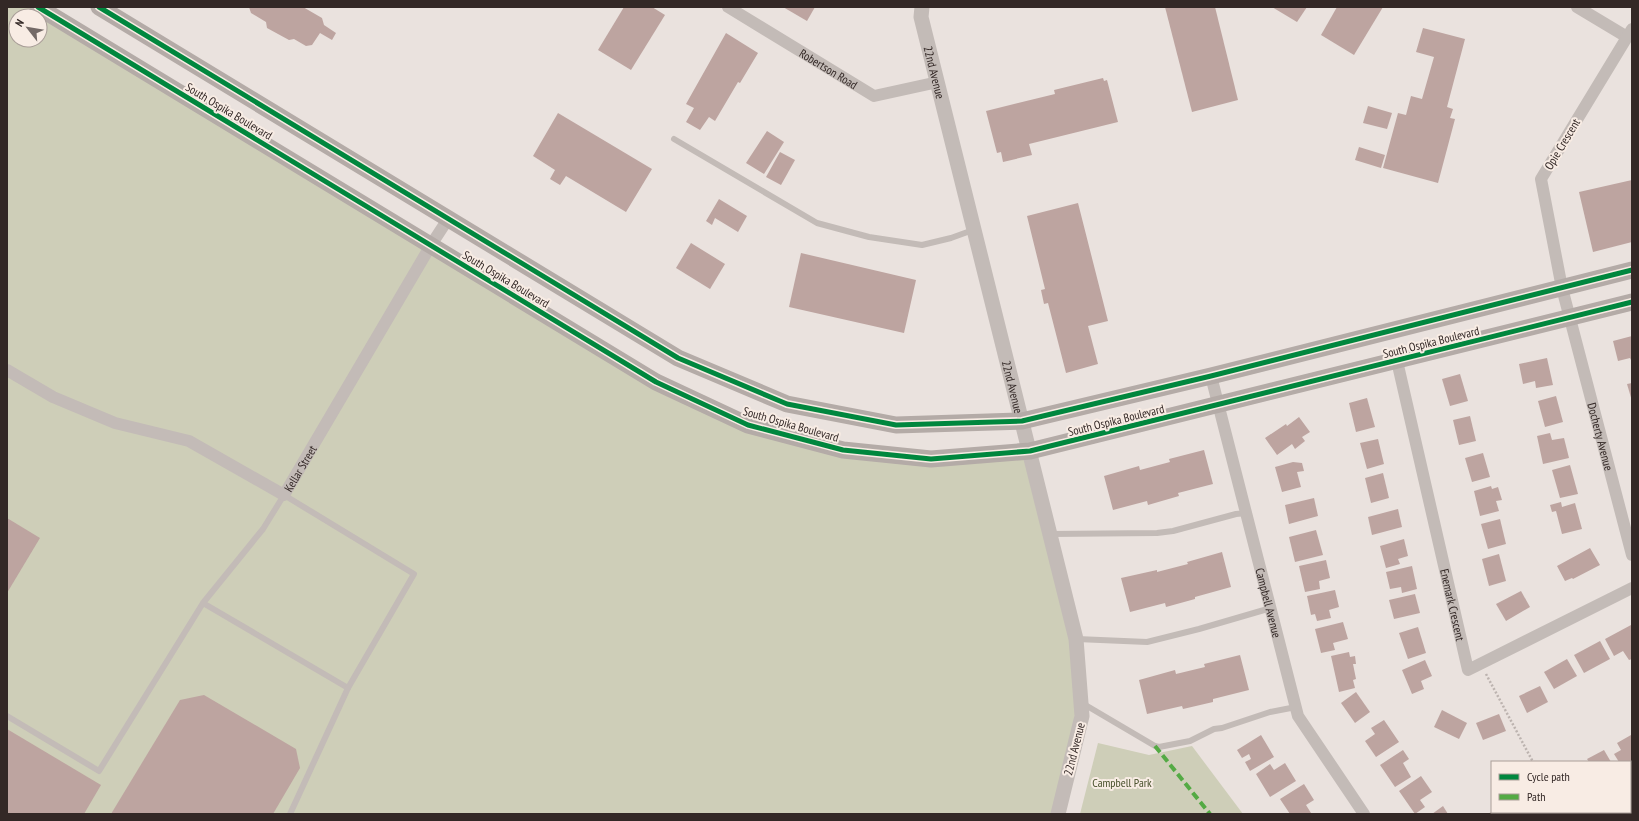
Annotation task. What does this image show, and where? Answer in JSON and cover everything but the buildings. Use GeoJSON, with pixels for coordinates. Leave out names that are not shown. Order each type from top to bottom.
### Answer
{"type":"FeatureCollection","features":[{"type":"Feature","properties":{"kind":"main road","name":"South Ospika Boulevard"},"geometry":{"type":"LineString","coordinates":[[38,7],[656,382],[748,425],[843,450],[932,459],[1030,451],[1632,302]]}},
{"type":"Feature","properties":{"kind":"main road","name":"South Ospika Boulevard"},"geometry":{"type":"LineString","coordinates":[[99,7],[678,358],[787,404],[896,425],[1022,421],[1211,376],[1632,270]]}},
{"type":"Feature","properties":{"kind":"street","name":"Robertson Road"},"geometry":{"type":"LineString","coordinates":[[728,7],[874,96],[938,82]]}},
{"type":"Feature","properties":{"kind":"street","name":"22nd Avenue"},"geometry":{"type":"LineString","coordinates":[[922,7],[921,17],[1076,639],[1082,716],[1058,814]]}},
{"type":"Feature","properties":{"kind":"street"},"geometry":{"type":"LineString","coordinates":[[1577,7],[1629,33]]}},
{"type":"Feature","properties":{"kind":"street","name":"Opie Crescent"},"geometry":{"type":"LineString","coordinates":[[1570,318],[1562,288],[1541,179],[1629,33]]}},
{"type":"Feature","properties":{"kind":"street","name":"Kellar Street"},"geometry":{"type":"LineString","coordinates":[[7,370],[53,397],[115,422],[189,441],[284,496],[448,218]]}},
{"type":"Feature","properties":{"kind":"street","name":"Docherty Avenue"},"geometry":{"type":"LineString","coordinates":[[1570,318],[1632,555]]}},
{"type":"Feature","properties":{"kind":"street","name":"Enemark Crescent"},"geometry":{"type":"LineString","coordinates":[[1397,361],[1468,670],[1632,588]]}},
{"type":"Feature","properties":{"kind":"street","name":"Campbell Avenue"},"geometry":{"type":"LineString","coordinates":[[1211,376],[1298,716],[1364,814]]}},
{"type":"Feature","properties":{"kind":"lane"},"geometry":{"type":"LineString","coordinates":[[674,139],[816,223],[869,237],[922,245],[951,238],[974,229]]}},
{"type":"Feature","properties":{"kind":"lane"},"geometry":{"type":"LineString","coordinates":[[7,716],[99,771],[203,603],[263,529],[284,496],[414,574],[348,688],[290,814]]}},
{"type":"Feature","properties":{"kind":"lane"},"geometry":{"type":"LineString","coordinates":[[1050,534],[1157,533],[1173,531],[1236,514],[1247,513]]}},
{"type":"Feature","properties":{"kind":"lane"},"geometry":{"type":"LineString","coordinates":[[203,603],[348,688]]}},
{"type":"Feature","properties":{"kind":"lane"},"geometry":{"type":"LineString","coordinates":[[1076,639],[1147,642],[1199,629],[1271,608]]}},
{"type":"Feature","properties":{"kind":"lane"},"geometry":{"type":"LineString","coordinates":[[1081,702],[1159,747],[1190,741],[1214,729],[1222,728],[1270,712],[1296,707]]}},
{"type":"Feature","properties":{"kind":"path"},"geometry":{"type":"LineString","coordinates":[[1481,664],[1532,761]]}},
{"type":"Feature","properties":{"kind":"green space"},"geometry":{"type":"Polygon","coordinates":[[[7,7],[37,8],[8,8],[8,48],[48,48],[48,15],[643,372],[744,419],[841,450],[1026,452],[1082,671],[1059,814],[7,814],[7,7]]]}},
{"type":"Feature","properties":{"kind":"green space","name":"Campbell Park"},"geometry":{"type":"Polygon","coordinates":[[[1098,743],[1149,755],[1192,746],[1243,814],[1080,814],[1098,743]]]}},
{"type":"Feature","properties":{"kind":"marked path"},"geometry":{"type":"LineString","coordinates":[[1155,746],[1210,814]]}},
{"type":"Feature","properties":{"kind":"cycle path"},"geometry":{"type":"LineString","coordinates":[[38,7],[656,382],[748,425],[843,450],[931,459],[1030,451],[1632,302]]}},
{"type":"Feature","properties":{"kind":"cycle path"},"geometry":{"type":"LineString","coordinates":[[99,7],[678,358],[787,404],[896,425],[1022,421],[1211,376],[1632,270]]}}]}
